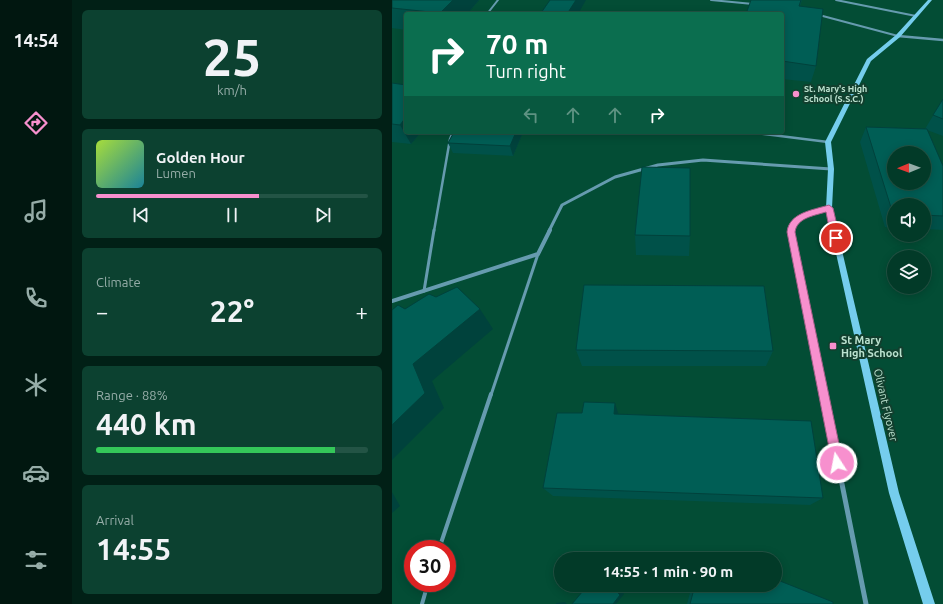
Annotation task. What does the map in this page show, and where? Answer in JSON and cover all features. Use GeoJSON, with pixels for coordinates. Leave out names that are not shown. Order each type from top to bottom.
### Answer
{"type":"FeatureCollection","features":[{"type":"Feature","properties":{"kind":"main road"},"geometry":{"type":"LineString","coordinates":[[828,142],[869,60],[898,36],[930,0]]}},
{"type":"Feature","properties":{"kind":"main road","name":"Olivant Flyover"},"geometry":{"type":"LineString","coordinates":[[828,142],[831,169],[829,208],[894,493],[929,604]]}},
{"type":"Feature","properties":{"kind":"street"},"geometry":{"type":"LineString","coordinates":[[898,36],[943,40]]}},
{"type":"Feature","properties":{"kind":"street"},"geometry":{"type":"LineString","coordinates":[[392,301],[538,254],[562,205],[615,177],[658,165],[703,160],[831,169]]}},
{"type":"Feature","properties":{"kind":"street"},"geometry":{"type":"LineString","coordinates":[[829,208],[797,219],[792,225],[791,232],[866,604]]}},
{"type":"Feature","properties":{"kind":"lane"},"geometry":{"type":"LineString","coordinates":[[489,12],[498,0]]}},
{"type":"Feature","properties":{"kind":"lane"},"geometry":{"type":"LineString","coordinates":[[711,0],[755,5]]}},
{"type":"Feature","properties":{"kind":"lane"},"geometry":{"type":"LineString","coordinates":[[836,0],[916,16]]}},
{"type":"Feature","properties":{"kind":"lane"},"geometry":{"type":"LineString","coordinates":[[813,12],[855,26],[898,36]]}},
{"type":"Feature","properties":{"kind":"lane"},"geometry":{"type":"LineString","coordinates":[[424,291],[450,139],[452,134]]}},
{"type":"Feature","properties":{"kind":"lane"},"geometry":{"type":"LineString","coordinates":[[764,134],[828,142]]}},
{"type":"Feature","properties":{"kind":"lane"},"geometry":{"type":"LineString","coordinates":[[442,540],[538,254]]}},
{"type":"Feature","properties":{"kind":"lane"},"geometry":{"type":"LineString","coordinates":[[422,604],[425,592]]}},
{"type":"Feature","properties":{"kind":"building"},"geometry":{"type":"Polygon","coordinates":[[[392,0],[453,0],[441,12],[392,8],[392,0]]]}},
{"type":"Feature","properties":{"kind":"building"},"geometry":{"type":"Polygon","coordinates":[[[550,0],[576,0],[568,12],[542,12],[550,0]]]}},
{"type":"Feature","properties":{"kind":"building"},"geometry":{"type":"Polygon","coordinates":[[[751,0],[801,0],[799,6],[823,9],[816,66],[784,61],[784,12],[747,12],[751,0]]]}},
{"type":"Feature","properties":{"kind":"building"},"geometry":{"type":"Polygon","coordinates":[[[392,83],[404,85],[404,120],[400,125],[392,124],[392,83]]]}},
{"type":"Feature","properties":{"kind":"building"},"geometry":{"type":"Polygon","coordinates":[[[943,99],[943,119],[933,115],[943,99]]]}},
{"type":"Feature","properties":{"kind":"building"},"geometry":{"type":"Polygon","coordinates":[[[866,127],[927,129],[943,166],[943,216],[931,215],[931,198],[888,198],[866,127]]]}},
{"type":"Feature","properties":{"kind":"building"},"geometry":{"type":"Polygon","coordinates":[[[453,134],[515,134],[510,146],[448,143],[453,134]]]}},
{"type":"Feature","properties":{"kind":"building"},"geometry":{"type":"Polygon","coordinates":[[[642,167],[690,168],[690,236],[635,235],[642,167]]]}},
{"type":"Feature","properties":{"kind":"building"},"geometry":{"type":"Polygon","coordinates":[[[584,285],[764,286],[773,351],[576,350],[584,285]]]}},
{"type":"Feature","properties":{"kind":"building"},"geometry":{"type":"Polygon","coordinates":[[[457,287],[480,309],[413,364],[425,393],[392,425],[392,310],[398,305],[405,309],[429,294],[436,297],[457,287]]]}},
{"type":"Feature","properties":{"kind":"building"},"geometry":{"type":"Polygon","coordinates":[[[584,402],[615,403],[614,414],[811,421],[823,498],[543,488],[557,413],[582,413],[584,402]]]}},
{"type":"Feature","properties":{"kind":"building"},"geometry":{"type":"Polygon","coordinates":[[[782,582],[833,602],[833,604],[690,604],[693,592],[782,592],[782,582]]]}},
{"type":"Feature","properties":{"kind":"building"},"geometry":{"type":"Polygon","coordinates":[[[582,592],[617,592],[620,595],[613,604],[572,604],[582,592]]]}},
{"type":"Feature","properties":{"kind":"place","name":"St. Mary's High School (S.S.C.)"},"geometry":{"type":"Point","coordinates":[796,94]}},
{"type":"Feature","properties":{"kind":"place","name":"St Mary High School"},"geometry":{"type":"Point","coordinates":[833,346]}},
{"type":"Feature","properties":{"kind":"route"},"geometry":{"type":"LineString","coordinates":[[836,238],[829,208],[797,219],[792,225],[791,232],[837,463]]}}]}
